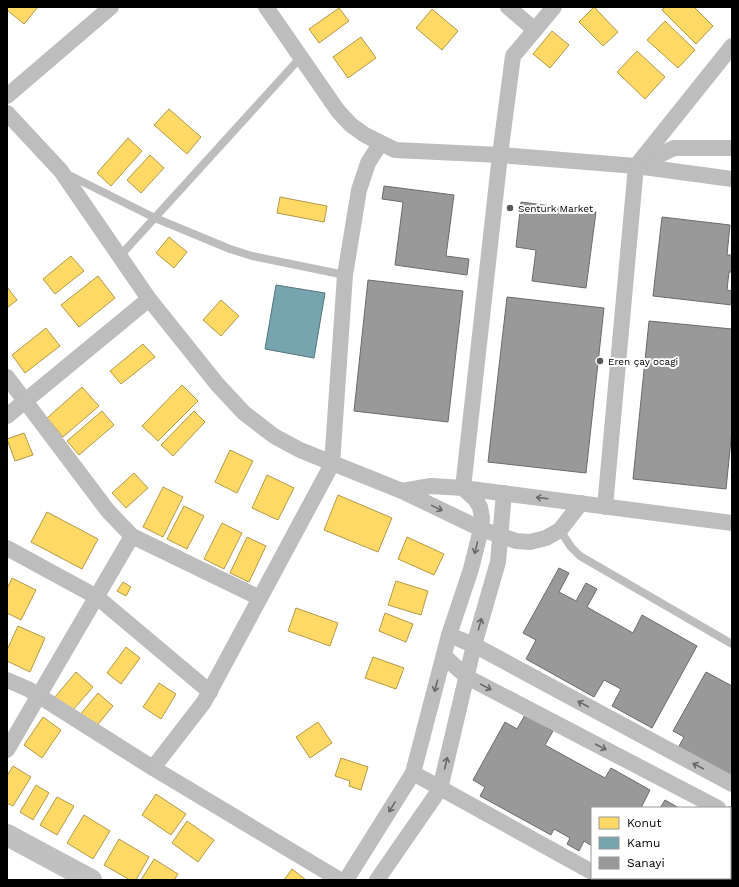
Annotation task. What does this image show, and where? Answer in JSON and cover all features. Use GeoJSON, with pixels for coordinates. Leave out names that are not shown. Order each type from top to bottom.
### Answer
{"type":"FeatureCollection","features":[{"type":"Feature","properties":{"kind":"main road"},"geometry":{"type":"LineString","coordinates":[[7,835],[63,873],[91,880]]}},
{"type":"Feature","properties":{"kind":"street"},"geometry":{"type":"LineString","coordinates":[[266,7],[338,111],[351,125],[380,144],[395,150],[500,155],[636,166],[732,179]]}},
{"type":"Feature","properties":{"kind":"street"},"geometry":{"type":"LineString","coordinates":[[508,7],[535,30]]}},
{"type":"Feature","properties":{"kind":"street"},"geometry":{"type":"LineString","coordinates":[[463,488],[500,155],[513,56],[554,7]]}},
{"type":"Feature","properties":{"kind":"street"},"geometry":{"type":"LineString","coordinates":[[7,96],[100,10]]}},
{"type":"Feature","properties":{"kind":"street"},"geometry":{"type":"LineString","coordinates":[[605,506],[636,166],[732,46]]}},
{"type":"Feature","properties":{"kind":"street"},"geometry":{"type":"LineString","coordinates":[[7,113],[61,171],[149,299],[217,384],[244,412],[274,436],[300,450],[332,464],[402,490],[481,529],[516,540],[530,542],[546,538],[560,530],[581,504]]}},
{"type":"Feature","properties":{"kind":"street"},"geometry":{"type":"LineString","coordinates":[[153,768],[210,692],[332,464],[345,275],[359,190],[368,163],[380,144]]}},
{"type":"Feature","properties":{"kind":"street"},"geometry":{"type":"LineString","coordinates":[[636,166],[674,148],[732,148]]}},
{"type":"Feature","properties":{"kind":"street"},"geometry":{"type":"LineString","coordinates":[[7,416],[149,299]]}},
{"type":"Feature","properties":{"kind":"street"},"geometry":{"type":"LineString","coordinates":[[7,377],[108,511],[132,536],[260,598]]}},
{"type":"Feature","properties":{"kind":"street"},"geometry":{"type":"LineString","coordinates":[[402,490],[430,486],[463,488],[732,523]]}},
{"type":"Feature","properties":{"kind":"street"},"geometry":{"type":"LineString","coordinates":[[346,880],[413,773],[449,635],[471,569],[481,529],[482,518],[480,508],[475,499],[463,488]]}},
{"type":"Feature","properties":{"kind":"street"},"geometry":{"type":"LineString","coordinates":[[377,880],[440,789],[474,645],[498,562],[504,493]]}},
{"type":"Feature","properties":{"kind":"street"},"geometry":{"type":"LineString","coordinates":[[7,750],[132,536]]}},
{"type":"Feature","properties":{"kind":"street"},"geometry":{"type":"LineString","coordinates":[[7,548],[97,597],[210,692]]}},
{"type":"Feature","properties":{"kind":"street"},"geometry":{"type":"LineString","coordinates":[[449,635],[474,645],[732,784]]}},
{"type":"Feature","properties":{"kind":"street"},"geometry":{"type":"LineString","coordinates":[[444,656],[467,677],[716,807]]}},
{"type":"Feature","properties":{"kind":"street"},"geometry":{"type":"LineString","coordinates":[[7,680],[28,689],[153,768],[340,880]]}},
{"type":"Feature","properties":{"kind":"street"},"geometry":{"type":"LineString","coordinates":[[413,773],[591,871]]}},
{"type":"Feature","properties":{"kind":"lane"},"geometry":{"type":"LineString","coordinates":[[120,256],[301,57]]}},
{"type":"Feature","properties":{"kind":"lane"},"geometry":{"type":"LineString","coordinates":[[61,171],[155,218],[252,256],[345,275]]}},
{"type":"Feature","properties":{"kind":"lane"},"geometry":{"type":"LineString","coordinates":[[560,530],[571,547],[580,556],[732,644]]}},
{"type":"Feature","properties":{"kind":"building: Konut"},"geometry":{"type":"Polygon","coordinates":[[[7,7],[38,7],[24,24],[7,10],[7,7]]]}},
{"type":"Feature","properties":{"kind":"building: Konut"},"geometry":{"type":"Polygon","coordinates":[[[594,7],[618,32],[603,46],[579,22],[594,7]]]}},
{"type":"Feature","properties":{"kind":"building: Konut"},"geometry":{"type":"Polygon","coordinates":[[[665,7],[694,7],[713,26],[696,44],[662,10],[665,7]]]}},
{"type":"Feature","properties":{"kind":"building: Konut"},"geometry":{"type":"Polygon","coordinates":[[[339,8],[349,21],[319,43],[309,29],[339,8]]]}},
{"type":"Feature","properties":{"kind":"building: Konut"},"geometry":{"type":"Polygon","coordinates":[[[432,9],[458,31],[442,50],[416,28],[432,9]]]}},
{"type":"Feature","properties":{"kind":"building: Konut"},"geometry":{"type":"Polygon","coordinates":[[[665,21],[695,50],[678,68],[647,40],[665,21]]]}},
{"type":"Feature","properties":{"kind":"building: Konut"},"geometry":{"type":"Polygon","coordinates":[[[552,31],[569,45],[550,68],[533,54],[552,31]]]}},
{"type":"Feature","properties":{"kind":"building: Konut"},"geometry":{"type":"Polygon","coordinates":[[[361,37],[376,58],[348,78],[333,57],[361,37]]]}},
{"type":"Feature","properties":{"kind":"building: Konut"},"geometry":{"type":"Polygon","coordinates":[[[637,51],[665,77],[645,99],[617,72],[637,51]]]}},
{"type":"Feature","properties":{"kind":"building: Konut"},"geometry":{"type":"Polygon","coordinates":[[[169,109],[201,137],[187,154],[154,125],[169,109]]]}},
{"type":"Feature","properties":{"kind":"building: Konut"},"geometry":{"type":"Polygon","coordinates":[[[128,138],[142,151],[111,186],[97,173],[128,138]]]}},
{"type":"Feature","properties":{"kind":"building: Konut"},"geometry":{"type":"Polygon","coordinates":[[[150,155],[164,168],[141,193],[127,180],[150,155]]]}},
{"type":"Feature","properties":{"kind":"building: Konut"},"geometry":{"type":"Polygon","coordinates":[[[280,197],[327,206],[324,222],[277,213],[280,197]]]}},
{"type":"Feature","properties":{"kind":"building: Konut"},"geometry":{"type":"Polygon","coordinates":[[[169,237],[187,252],[174,268],[156,253],[169,237]]]}},
{"type":"Feature","properties":{"kind":"building: Konut"},"geometry":{"type":"Polygon","coordinates":[[[71,256],[84,271],[55,294],[43,279],[71,256]]]}},
{"type":"Feature","properties":{"kind":"building: Konut"},"geometry":{"type":"Polygon","coordinates":[[[98,276],[115,298],[79,327],[61,305],[98,276]]]}},
{"type":"Feature","properties":{"kind":"building: Konut"},"geometry":{"type":"Polygon","coordinates":[[[7,287],[17,300],[7,308],[7,287]]]}},
{"type":"Feature","properties":{"kind":"building: Konut"},"geometry":{"type":"Polygon","coordinates":[[[221,300],[239,316],[221,336],[203,320],[221,300]]]}},
{"type":"Feature","properties":{"kind":"building: Konut"},"geometry":{"type":"Polygon","coordinates":[[[46,328],[60,346],[25,373],[12,355],[46,328]]]}},
{"type":"Feature","properties":{"kind":"building: Konut"},"geometry":{"type":"Polygon","coordinates":[[[143,344],[155,357],[121,384],[110,371],[143,344]]]}},
{"type":"Feature","properties":{"kind":"building: Konut"},"geometry":{"type":"Polygon","coordinates":[[[182,385],[198,401],[158,441],[142,426],[182,385]]]}},
{"type":"Feature","properties":{"kind":"building: Konut"},"geometry":{"type":"Polygon","coordinates":[[[82,387],[99,406],[63,437],[47,418],[82,387]]]}},
{"type":"Feature","properties":{"kind":"building: Konut"},"geometry":{"type":"Polygon","coordinates":[[[102,411],[114,425],[79,455],[67,441],[102,411]]]}},
{"type":"Feature","properties":{"kind":"building: Konut"},"geometry":{"type":"Polygon","coordinates":[[[194,411],[205,422],[173,456],[161,445],[194,411]]]}},
{"type":"Feature","properties":{"kind":"building: Konut"},"geometry":{"type":"Polygon","coordinates":[[[24,433],[33,455],[15,461],[7,439],[24,433]]]}},
{"type":"Feature","properties":{"kind":"building: Konut"},"geometry":{"type":"Polygon","coordinates":[[[230,450],[253,461],[237,493],[215,482],[230,450]]]}},
{"type":"Feature","properties":{"kind":"building: Konut"},"geometry":{"type":"Polygon","coordinates":[[[134,473],[148,488],[126,508],[112,493],[134,473]]]}},
{"type":"Feature","properties":{"kind":"building: Konut"},"geometry":{"type":"Polygon","coordinates":[[[267,475],[294,488],[278,520],[252,508],[267,475]]]}},
{"type":"Feature","properties":{"kind":"building: Konut"},"geometry":{"type":"Polygon","coordinates":[[[163,487],[183,497],[163,537],[143,527],[163,487]]]}},
{"type":"Feature","properties":{"kind":"building: Konut"},"geometry":{"type":"Polygon","coordinates":[[[338,495],[392,518],[378,552],[324,530],[338,495]]]}},
{"type":"Feature","properties":{"kind":"building: Konut"},"geometry":{"type":"Polygon","coordinates":[[[184,506],[204,516],[187,549],[167,539],[184,506]]]}},
{"type":"Feature","properties":{"kind":"building: Konut"},"geometry":{"type":"Polygon","coordinates":[[[47,512],[98,539],[82,569],[31,542],[47,512]]]}},
{"type":"Feature","properties":{"kind":"building: Konut"},"geometry":{"type":"Polygon","coordinates":[[[222,523],[242,533],[224,569],[204,559],[222,523]]]}},
{"type":"Feature","properties":{"kind":"building: Konut"},"geometry":{"type":"Polygon","coordinates":[[[247,537],[266,546],[249,582],[230,573],[247,537]]]}},
{"type":"Feature","properties":{"kind":"building: Konut"},"geometry":{"type":"Polygon","coordinates":[[[407,537],[444,554],[434,575],[398,559],[407,537]]]}},
{"type":"Feature","properties":{"kind":"building: Konut"},"geometry":{"type":"Polygon","coordinates":[[[12,578],[36,590],[21,620],[7,613],[7,589],[12,578]]]}},
{"type":"Feature","properties":{"kind":"building: Konut"},"geometry":{"type":"Polygon","coordinates":[[[396,581],[428,591],[421,615],[388,605],[396,581]]]}},
{"type":"Feature","properties":{"kind":"building: Konut"},"geometry":{"type":"Polygon","coordinates":[[[123,582],[131,587],[126,596],[117,591],[123,582]]]}},
{"type":"Feature","properties":{"kind":"building: Konut"},"geometry":{"type":"Polygon","coordinates":[[[296,608],[338,623],[330,646],[288,631],[296,608]]]}},
{"type":"Feature","properties":{"kind":"building: Konut"},"geometry":{"type":"Polygon","coordinates":[[[385,613],[413,624],[406,642],[379,631],[385,613]]]}},
{"type":"Feature","properties":{"kind":"building: Konut"},"geometry":{"type":"Polygon","coordinates":[[[18,626],[45,638],[30,672],[7,661],[7,650],[18,626]]]}},
{"type":"Feature","properties":{"kind":"building: Konut"},"geometry":{"type":"Polygon","coordinates":[[[126,647],[140,658],[121,684],[107,673],[126,647]]]}},
{"type":"Feature","properties":{"kind":"building: Konut"},"geometry":{"type":"Polygon","coordinates":[[[373,657],[404,668],[396,689],[365,678],[373,657]]]}},
{"type":"Feature","properties":{"kind":"building: Konut"},"geometry":{"type":"Polygon","coordinates":[[[76,672],[93,687],[72,711],[55,697],[76,672]]]}},
{"type":"Feature","properties":{"kind":"building: Konut"},"geometry":{"type":"Polygon","coordinates":[[[159,683],[176,694],[161,719],[143,707],[159,683]]]}},
{"type":"Feature","properties":{"kind":"building: Konut"},"geometry":{"type":"Polygon","coordinates":[[[98,693],[113,706],[94,729],[79,716],[98,693]]]}},
{"type":"Feature","properties":{"kind":"building: Konut"},"geometry":{"type":"Polygon","coordinates":[[[43,717],[61,730],[42,758],[24,745],[43,717]]]}},
{"type":"Feature","properties":{"kind":"building: Konut"},"geometry":{"type":"Polygon","coordinates":[[[318,722],[332,743],[310,758],[296,737],[318,722]]]}},
{"type":"Feature","properties":{"kind":"building: Konut"},"geometry":{"type":"Polygon","coordinates":[[[341,758],[368,767],[361,790],[349,786],[350,781],[335,776],[341,758]]]}},
{"type":"Feature","properties":{"kind":"building: Konut"},"geometry":{"type":"Polygon","coordinates":[[[13,766],[31,777],[13,806],[7,803],[7,776],[13,766]]]}},
{"type":"Feature","properties":{"kind":"building: Konut"},"geometry":{"type":"Polygon","coordinates":[[[36,785],[49,793],[33,820],[20,812],[36,785]]]}},
{"type":"Feature","properties":{"kind":"building: Konut"},"geometry":{"type":"Polygon","coordinates":[[[156,794],[186,814],[171,835],[142,815],[156,794]]]}},
{"type":"Feature","properties":{"kind":"building: Konut"},"geometry":{"type":"Polygon","coordinates":[[[57,797],[74,806],[57,835],[40,825],[57,797]]]}},
{"type":"Feature","properties":{"kind":"building: Konut"},"geometry":{"type":"Polygon","coordinates":[[[84,815],[110,831],[93,859],[67,843],[84,815]]]}},
{"type":"Feature","properties":{"kind":"building: Konut"},"geometry":{"type":"Polygon","coordinates":[[[187,821],[214,840],[198,862],[172,843],[187,821]]]}},
{"type":"Feature","properties":{"kind":"building: Konut"},"geometry":{"type":"Polygon","coordinates":[[[119,839],[149,857],[136,880],[130,880],[104,865],[119,839]]]}},
{"type":"Feature","properties":{"kind":"building: Konut"},"geometry":{"type":"Polygon","coordinates":[[[154,859],[178,874],[174,880],[141,880],[154,859]]]}},
{"type":"Feature","properties":{"kind":"building: Konut"},"geometry":{"type":"Polygon","coordinates":[[[292,869],[306,880],[284,880],[292,869]]]}},
{"type":"Feature","properties":{"kind":"building: Kamu"},"geometry":{"type":"Polygon","coordinates":[[[276,285],[325,293],[314,358],[265,349],[276,285]]]}},
{"type":"Feature","properties":{"kind":"building: Sanayi"},"geometry":{"type":"Polygon","coordinates":[[[384,186],[454,195],[446,256],[469,259],[467,275],[395,265],[403,202],[382,199],[384,186]]]}},
{"type":"Feature","properties":{"kind":"building: Sanayi"},"geometry":{"type":"Polygon","coordinates":[[[521,202],[596,212],[586,288],[532,281],[536,250],[516,247],[521,202]]]}},
{"type":"Feature","properties":{"kind":"building: Sanayi"},"geometry":{"type":"Polygon","coordinates":[[[662,217],[730,225],[727,255],[732,255],[732,272],[729,272],[727,290],[732,291],[732,305],[653,296],[662,217]]]}},
{"type":"Feature","properties":{"kind":"building: Sanayi"},"geometry":{"type":"Polygon","coordinates":[[[368,280],[463,291],[448,422],[354,411],[368,280]]]}},
{"type":"Feature","properties":{"kind":"building: Sanayi"},"geometry":{"type":"Polygon","coordinates":[[[507,297],[604,308],[586,473],[488,462],[507,297]]]}},
{"type":"Feature","properties":{"kind":"building: Sanayi"},"geometry":{"type":"Polygon","coordinates":[[[649,321],[732,329],[732,430],[726,489],[633,479],[649,321]]]}},
{"type":"Feature","properties":{"kind":"building: Sanayi"},"geometry":{"type":"Polygon","coordinates":[[[559,568],[569,573],[559,592],[576,601],[586,583],[597,589],[587,607],[633,633],[642,615],[697,646],[652,728],[612,706],[621,689],[604,680],[594,697],[526,659],[536,640],[523,633],[559,568]]]}},
{"type":"Feature","properties":{"kind":"building: Sanayi"},"geometry":{"type":"Polygon","coordinates":[[[706,672],[732,686],[732,778],[678,748],[684,737],[673,731],[706,672]]]}},
{"type":"Feature","properties":{"kind":"building: Sanayi"},"geometry":{"type":"Polygon","coordinates":[[[525,715],[553,731],[545,745],[605,778],[611,768],[650,790],[642,807],[591,807],[591,845],[584,841],[579,851],[567,844],[570,838],[554,829],[551,835],[480,796],[485,787],[473,780],[505,722],[517,729],[525,715]]]}},
{"type":"Feature","properties":{"kind":"building: Sanayi"},"geometry":{"type":"Polygon","coordinates":[[[665,800],[677,807],[661,807],[665,800]]]}},
{"type":"Feature","properties":{"kind":"building: Sanayi"},"geometry":{"type":"Polygon","coordinates":[[[732,838],[732,880],[668,879],[731,879],[732,838]]]}},
{"type":"Feature","properties":{"kind":"building: Sanayi"},"geometry":{"type":"Polygon","coordinates":[[[628,879],[654,879],[654,880],[628,879]]]}},
{"type":"Feature","properties":{"kind":"place","name":"Senturk Market"},"geometry":{"type":"Point","coordinates":[510,208]}},
{"type":"Feature","properties":{"kind":"place","name":"Eren çay ocagi"},"geometry":{"type":"Point","coordinates":[600,361]}}]}
